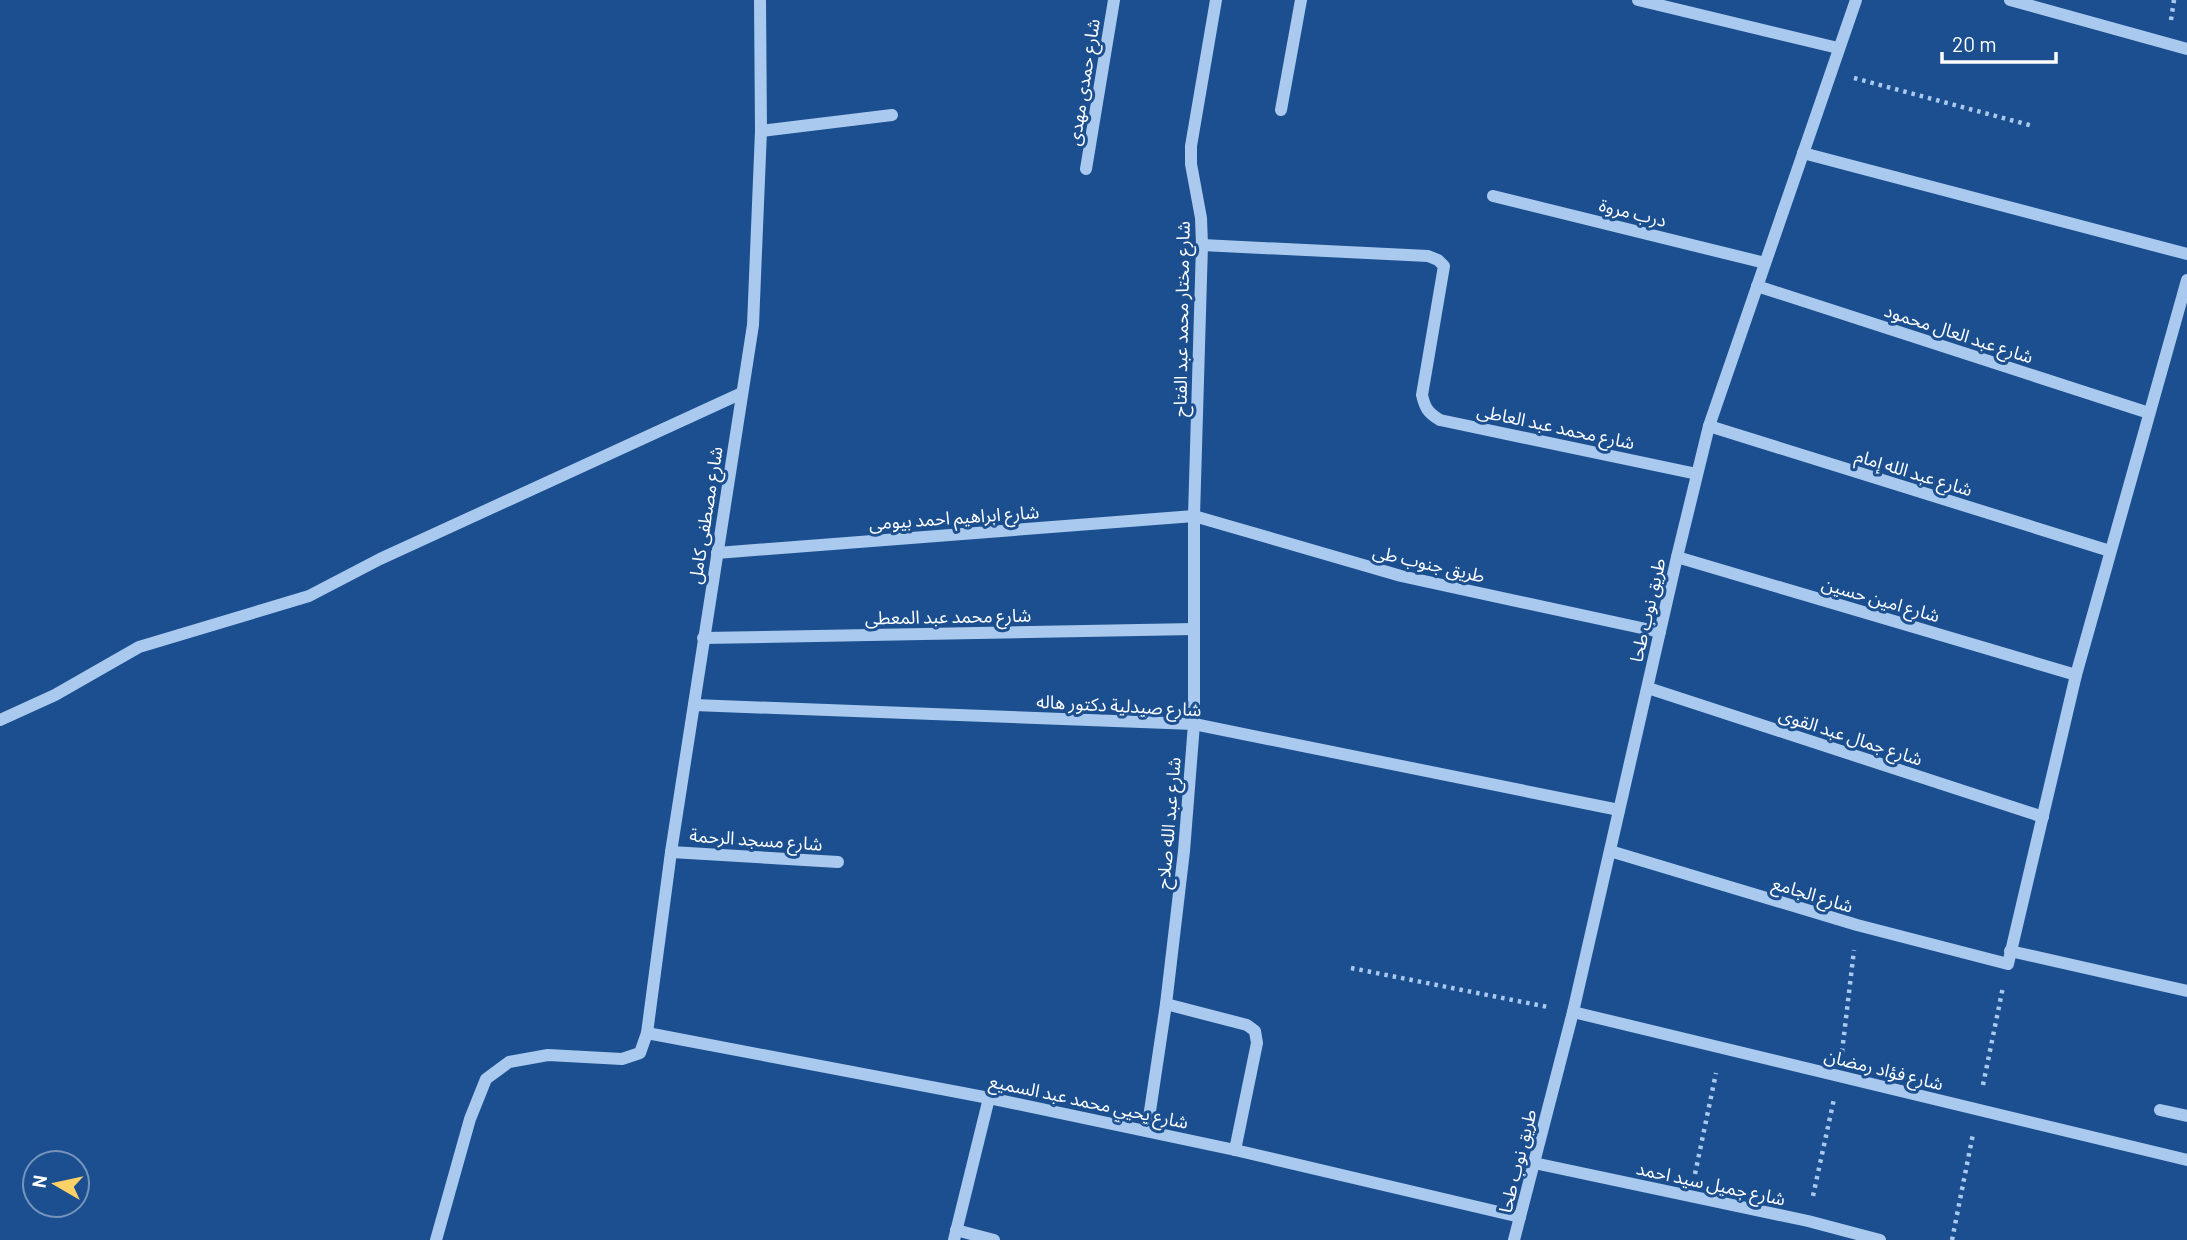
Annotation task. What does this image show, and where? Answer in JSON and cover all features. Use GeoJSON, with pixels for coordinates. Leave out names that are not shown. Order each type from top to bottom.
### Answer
{"type":"FeatureCollection","features":[{"type":"Feature","properties":{"kind":"street","name":"شارع مصطفى كامل"},"geometry":{"type":"LineString","coordinates":[[647,1033],[703,638],[753,325],[761,131],[760,0]]}},
{"type":"Feature","properties":{"kind":"street","name":"شارع حمدى مهدى"},"geometry":{"type":"LineString","coordinates":[[1086,169],[1114,0]]}},
{"type":"Feature","properties":{"kind":"street","name":"شارع مختار محمد عبد الفتاح"},"geometry":{"type":"LineString","coordinates":[[1194,516],[1202,245],[1191,146],[1216,0]]}},
{"type":"Feature","properties":{"kind":"street"},"geometry":{"type":"LineString","coordinates":[[1281,110],[1301,0]]}},
{"type":"Feature","properties":{"kind":"street"},"geometry":{"type":"LineString","coordinates":[[1638,0],[1838,48]]}},
{"type":"Feature","properties":{"kind":"street","name":"طريق نوب طحا"},"geometry":{"type":"LineString","coordinates":[[1514,1240],[1573,1012],[1676,557],[1709,426],[1856,0]]}},
{"type":"Feature","properties":{"kind":"street"},"geometry":{"type":"LineString","coordinates":[[2011,0],[2187,49]]}},
{"type":"Feature","properties":{"kind":"street"},"geometry":{"type":"LineString","coordinates":[[761,131],[892,115]]}},
{"type":"Feature","properties":{"kind":"street"},"geometry":{"type":"LineString","coordinates":[[1803,152],[2187,254]]}},
{"type":"Feature","properties":{"kind":"street","name":"درب مروة"},"geometry":{"type":"LineString","coordinates":[[1493,196],[1765,263]]}},
{"type":"Feature","properties":{"kind":"street","name":"شارع محمد عبد العاطى"},"geometry":{"type":"LineString","coordinates":[[1202,245],[1428,256],[1438,260],[1444,266],[1422,395],[1424,408],[1440,419],[1697,474]]}},
{"type":"Feature","properties":{"kind":"street"},"geometry":{"type":"LineString","coordinates":[[2009,958],[2076,675],[2187,280]]}},
{"type":"Feature","properties":{"kind":"street","name":"شارع عبد العال محمود"},"geometry":{"type":"LineString","coordinates":[[1757,286],[2149,413]]}},
{"type":"Feature","properties":{"kind":"street"},"geometry":{"type":"LineString","coordinates":[[0,720],[55,695],[139,647],[309,596],[380,559],[742,393]]}},
{"type":"Feature","properties":{"kind":"street","name":"شارع عبد الله إمام"},"geometry":{"type":"LineString","coordinates":[[1709,426],[2109,551]]}},
{"type":"Feature","properties":{"kind":"street","name":"شارع ابراهيم احمد بيومى"},"geometry":{"type":"LineString","coordinates":[[717,553],[1194,516]]}},
{"type":"Feature","properties":{"kind":"street","name":"شارع عبد الله صلاح"},"geometry":{"type":"LineString","coordinates":[[1147,1131],[1166,1004],[1184,850],[1194,724],[1194,516]]}},
{"type":"Feature","properties":{"kind":"street","name":"طريق جنوب طى"},"geometry":{"type":"LineString","coordinates":[[1194,516],[1401,576],[1660,632]]}},
{"type":"Feature","properties":{"kind":"street","name":"شارع امين حسين"},"geometry":{"type":"LineString","coordinates":[[1676,557],[2076,675]]}},
{"type":"Feature","properties":{"kind":"street","name":"شارع محمد عبد المعطى"},"geometry":{"type":"LineString","coordinates":[[703,638],[1194,629]]}},
{"type":"Feature","properties":{"kind":"street","name":"شارع جمال عبد القوى"},"geometry":{"type":"LineString","coordinates":[[1647,688],[2043,817]]}},
{"type":"Feature","properties":{"kind":"street","name":"شارع صيدلية دكتور هاله"},"geometry":{"type":"LineString","coordinates":[[694,705],[1194,724],[1619,810]]}},
{"type":"Feature","properties":{"kind":"street","name":"شارع الجامع"},"geometry":{"type":"LineString","coordinates":[[1610,851],[1857,925],[2009,958],[2187,991]]}},
{"type":"Feature","properties":{"kind":"street","name":"شارع مسجد الرحمة"},"geometry":{"type":"LineString","coordinates":[[671,852],[838,862]]}},
{"type":"Feature","properties":{"kind":"street"},"geometry":{"type":"LineString","coordinates":[[1166,1004],[1247,1025],[1255,1031],[1257,1043],[1235,1150]]}},
{"type":"Feature","properties":{"kind":"street","name":"شارع فؤاد رمضان"},"geometry":{"type":"LineString","coordinates":[[1573,1012],[2187,1160]]}},
{"type":"Feature","properties":{"kind":"street"},"geometry":{"type":"LineString","coordinates":[[436,1240],[470,1119],[486,1079],[509,1062],[548,1055],[622,1059],[639,1053],[647,1033]]}},
{"type":"Feature","properties":{"kind":"street","name":"شارع يحيي محمد عبد السميع"},"geometry":{"type":"LineString","coordinates":[[647,1033],[1147,1131],[1520,1217]]}},
{"type":"Feature","properties":{"kind":"street"},"geometry":{"type":"LineString","coordinates":[[989,1098],[955,1235],[994,1240]]}},
{"type":"Feature","properties":{"kind":"street"},"geometry":{"type":"LineString","coordinates":[[2160,1110],[2187,1116]]}},
{"type":"Feature","properties":{"kind":"street","name":"شارع جميل سيد احمد"},"geometry":{"type":"LineString","coordinates":[[1534,1163],[1808,1221],[1880,1240]]}},
{"type":"Feature","properties":{"kind":"path"},"geometry":{"type":"LineString","coordinates":[[1830,72],[2034,126]]}},
{"type":"Feature","properties":{"kind":"path"},"geometry":{"type":"LineString","coordinates":[[1808,1221],[1839,1077],[1857,925]]}},
{"type":"Feature","properties":{"kind":"path"},"geometry":{"type":"LineString","coordinates":[[1351,968],[1573,1012]]}},
{"type":"Feature","properties":{"kind":"path"},"geometry":{"type":"LineString","coordinates":[[1690,1196],[1722,1048]]}}]}
